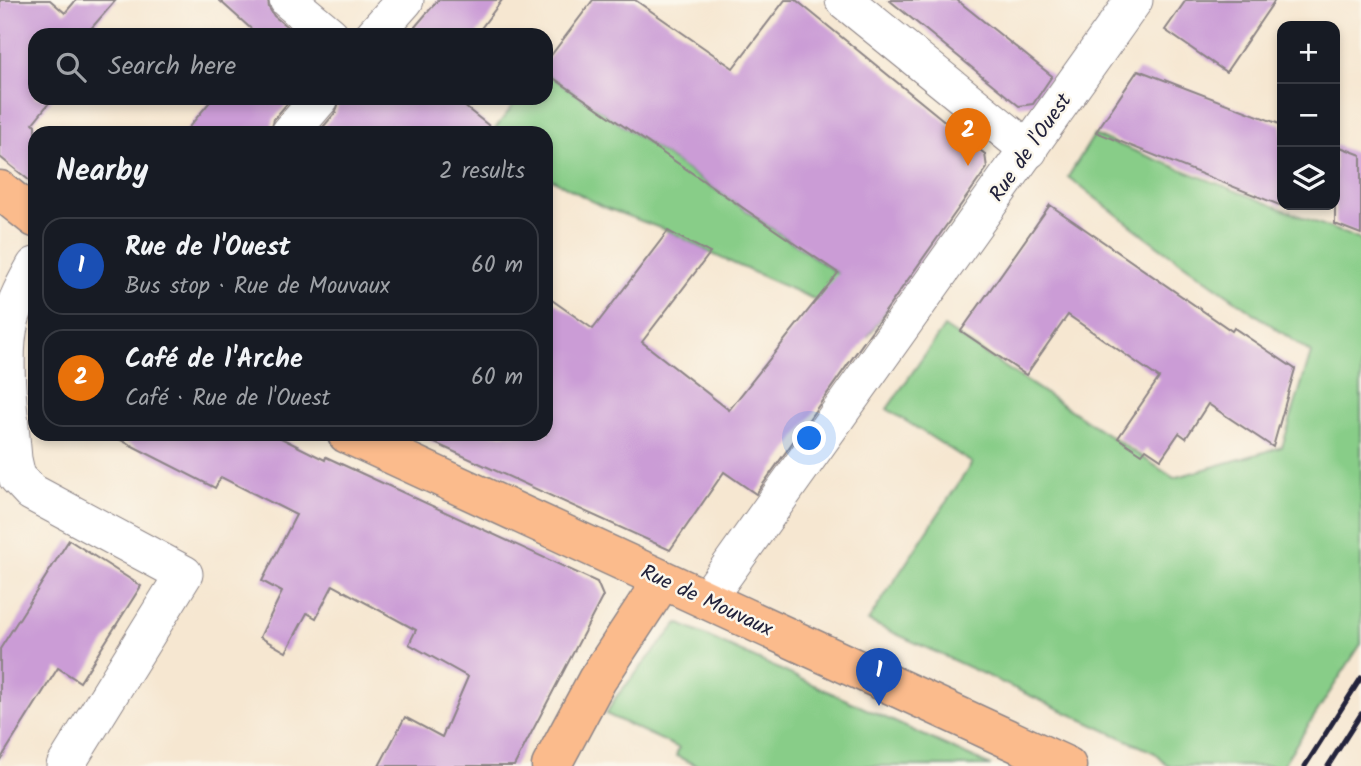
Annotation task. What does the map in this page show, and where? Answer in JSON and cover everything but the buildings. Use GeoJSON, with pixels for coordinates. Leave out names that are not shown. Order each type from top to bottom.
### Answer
{"type":"FeatureCollection","features":[{"type":"Feature","properties":{"kind":"main road"},"geometry":{"type":"LineString","coordinates":[[0,190],[28,212]]}},
{"type":"Feature","properties":{"kind":"main road","name":"Rue de Mouvaux"},"geometry":{"type":"LineString","coordinates":[[362,441],[1067,766]]}},
{"type":"Feature","properties":{"kind":"main road"},"geometry":{"type":"LineString","coordinates":[[551,766],[597,680],[662,581]]}},
{"type":"Feature","properties":{"kind":"street"},"geometry":{"type":"LineString","coordinates":[[288,0],[322,28]]}},
{"type":"Feature","properties":{"kind":"street"},"geometry":{"type":"LineString","coordinates":[[380,28],[405,0]]}},
{"type":"Feature","properties":{"kind":"street"},"geometry":{"type":"LineString","coordinates":[[844,0],[1029,150]]}},
{"type":"Feature","properties":{"kind":"street","name":"Rue de l'Ouest"},"geometry":{"type":"LineString","coordinates":[[706,600],[1134,0]]}},
{"type":"Feature","properties":{"kind":"street"},"geometry":{"type":"LineString","coordinates":[[296,126],[314,105]]}},
{"type":"Feature","properties":{"kind":"street"},"geometry":{"type":"LineString","coordinates":[[28,281],[13,311],[6,348],[13,459],[17,477],[31,492],[184,574],[65,766]]}},
{"type":"Feature","properties":{"kind":"green space"},"geometry":{"type":"Polygon","coordinates":[[[553,78],[888,308],[868,336],[816,300],[710,253],[668,231],[601,206],[553,180],[553,126],[497,126],[514,105],[553,105],[553,78]]]}},
{"type":"Feature","properties":{"kind":"green space"},"geometry":{"type":"Polygon","coordinates":[[[1094,135],[1277,207],[1277,210],[1285,210],[1361,240],[1361,644],[1282,766],[1168,766],[1155,753],[868,621],[972,463],[887,409],[944,327],[1174,478],[1282,447],[1311,353],[1158,246],[1068,177],[1094,135]]]}},
{"type":"Feature","properties":{"kind":"green space"},"geometry":{"type":"Polygon","coordinates":[[[678,623],[991,766],[698,766],[676,756],[679,748],[606,714],[616,697],[678,623]]]}},
{"type":"Feature","properties":{"kind":"railway"},"geometry":{"type":"LineString","coordinates":[[1305,766],[1361,678]]}},
{"type":"Feature","properties":{"kind":"railway"},"geometry":{"type":"LineString","coordinates":[[1328,766],[1361,714]]}},
{"type":"Feature","properties":{"kind":"place","name":"Café de l'Arche"},"geometry":{"type":"Point","coordinates":[968,166]}},
{"type":"Feature","properties":{"kind":"place","name":"Rue de l'Ouest"},"geometry":{"type":"Point","coordinates":[879,706]}}]}
